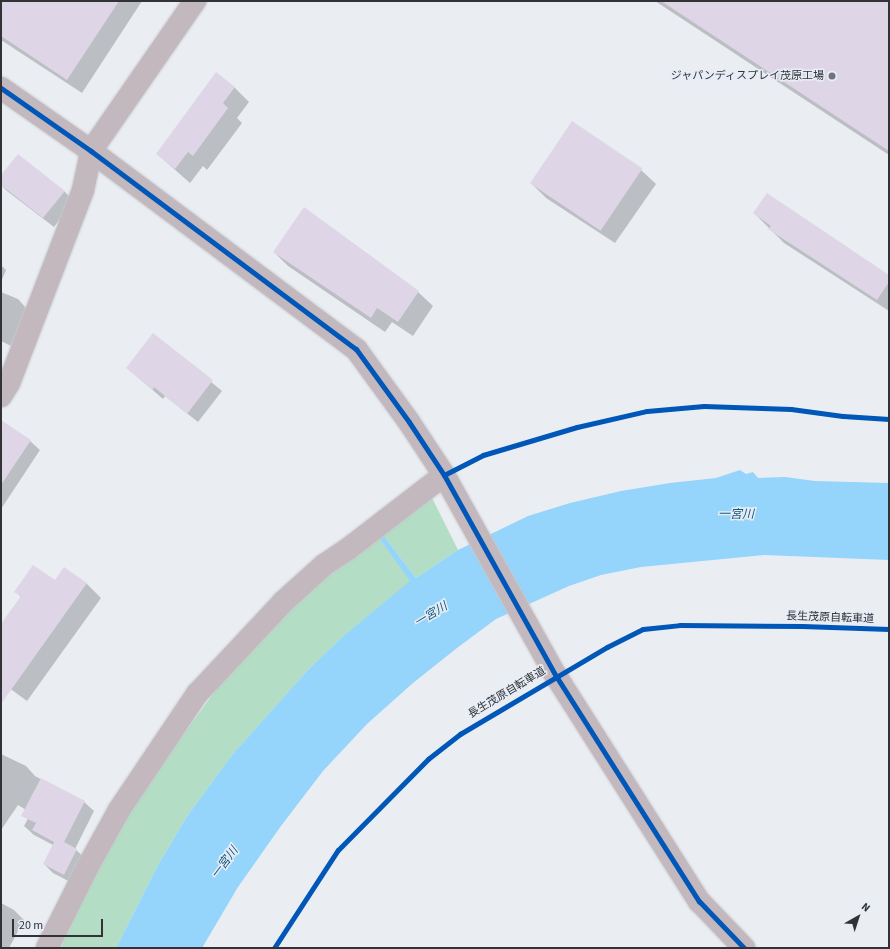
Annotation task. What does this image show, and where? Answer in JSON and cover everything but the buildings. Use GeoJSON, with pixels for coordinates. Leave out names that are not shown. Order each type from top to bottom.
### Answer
{"type":"FeatureCollection","features":[{"type":"Feature","properties":{"kind":"street"},"geometry":{"type":"LineString","coordinates":[[1,396],[9,383],[83,190],[91,151],[195,1]]}},
{"type":"Feature","properties":{"kind":"street"},"geometry":{"type":"LineString","coordinates":[[1,88],[91,151],[356,349],[409,422],[447,479],[556,676],[699,901],[744,948]]}},
{"type":"Feature","properties":{"kind":"street"},"geometry":{"type":"LineString","coordinates":[[47,948],[87,868],[120,810],[197,694],[283,602],[324,565],[447,479]]}},
{"type":"Feature","properties":{"kind":"green space"},"geometry":{"type":"Polygon","coordinates":[[[430,494],[458,550],[416,578],[383,535],[430,494]]]}},
{"type":"Feature","properties":{"kind":"green space"},"geometry":{"type":"Polygon","coordinates":[[[379,538],[411,581],[341,638],[307,671],[232,755],[188,815],[158,865],[116,948],[61,948],[74,910],[128,815],[172,750],[232,668],[308,591],[379,538]]]}},
{"type":"Feature","properties":{"kind":"water","name":"一宮川"},"geometry":{"type":"Polygon","coordinates":[[[740,470],[746,474],[753,472],[758,478],[785,477],[815,481],[889,483],[889,560],[764,555],[641,567],[601,575],[569,586],[496,619],[413,683],[367,724],[323,771],[281,826],[238,887],[202,948],[116,948],[158,865],[188,815],[232,755],[307,671],[341,638],[410,581],[379,538],[383,535],[416,578],[458,550],[528,516],[570,503],[621,491],[670,483],[716,478],[740,470]]]}},
{"type":"Feature","properties":{"kind":"cycle path","name":"長生茂原自転車道"},"geometry":{"type":"LineString","coordinates":[[1,88],[91,151],[356,349],[409,422],[444,475],[556,676],[699,901],[744,948]]}},
{"type":"Feature","properties":{"kind":"cycle path"},"geometry":{"type":"LineString","coordinates":[[444,475],[483,455],[577,427],[647,411],[704,406],[791,409],[843,416],[889,419]]}},
{"type":"Feature","properties":{"kind":"cycle path","name":"長生茂原自転車道"},"geometry":{"type":"LineString","coordinates":[[274,948],[338,850],[428,759],[460,734],[607,647],[643,629],[680,625],[802,626],[889,629]]}},
{"type":"Feature","properties":{"kind":"place","name":"ジャパンディスプレイ茂原工場"},"geometry":{"type":"Point","coordinates":[832,76]}}]}
